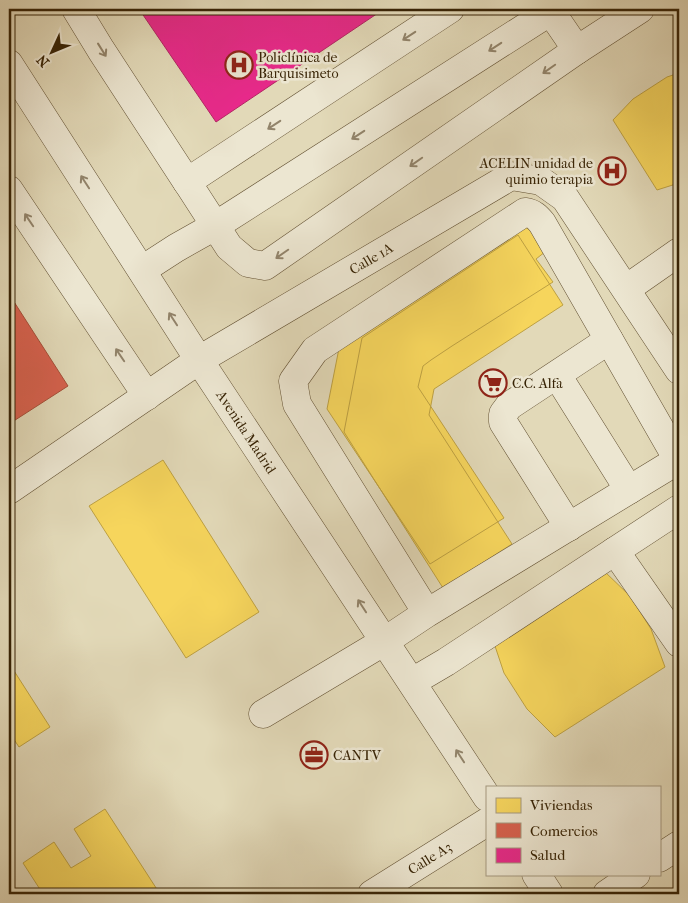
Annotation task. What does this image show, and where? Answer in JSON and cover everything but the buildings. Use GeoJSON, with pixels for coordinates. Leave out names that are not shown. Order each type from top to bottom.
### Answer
{"type":"FeatureCollection","features":[{"type":"Feature","properties":{"kind":"street"},"geometry":{"type":"LineString","coordinates":[[76,9],[228,247],[248,263],[265,266],[577,50],[640,9]]}},
{"type":"Feature","properties":{"kind":"street"},"geometry":{"type":"LineString","coordinates":[[187,182],[450,9]]}},
{"type":"Feature","properties":{"kind":"street"},"geometry":{"type":"LineString","coordinates":[[142,270],[215,226],[550,10],[577,50]]}},
{"type":"Feature","properties":{"kind":"street","name":"Avenida Madrid"},"geometry":{"type":"LineString","coordinates":[[9,64],[200,360],[486,795]]}},
{"type":"Feature","properties":{"kind":"street","name":"Calle 1A"},"geometry":{"type":"LineString","coordinates":[[9,490],[200,360],[511,176],[541,181],[565,198],[679,370]]}},
{"type":"Feature","properties":{"kind":"street"},"geometry":{"type":"LineString","coordinates":[[9,190],[147,396]]}},
{"type":"Feature","properties":{"kind":"street"},"geometry":{"type":"LineString","coordinates":[[263,714],[670,465],[674,460],[674,453],[542,223],[536,216],[530,213],[525,212],[316,350],[293,381],[297,404],[427,613]]}},
{"type":"Feature","properties":{"kind":"street"},"geometry":{"type":"LineString","coordinates":[[626,288],[679,252]]}},
{"type":"Feature","properties":{"kind":"street"},"geometry":{"type":"LineString","coordinates":[[569,527],[504,422],[503,414],[509,406],[609,340]]}},
{"type":"Feature","properties":{"kind":"street"},"geometry":{"type":"LineString","coordinates":[[556,375],[629,490]]}},
{"type":"Feature","properties":{"kind":"street"},"geometry":{"type":"LineString","coordinates":[[412,682],[446,662],[679,509]]}},
{"type":"Feature","properties":{"kind":"street"},"geometry":{"type":"LineString","coordinates":[[615,551],[679,643]]}},
{"type":"Feature","properties":{"kind":"street","name":"Calle A3"},"geometry":{"type":"LineString","coordinates":[[372,894],[486,823]]}},
{"type":"Feature","properties":{"kind":"street"},"geometry":{"type":"LineString","coordinates":[[660,857],[679,845]]}},
{"type":"Feature","properties":{"kind":"street"},"geometry":{"type":"LineString","coordinates":[[537,876],[549,894]]}},
{"type":"Feature","properties":{"kind":"street"},"geometry":{"type":"LineString","coordinates":[[607,894],[633,876]]}},
{"type":"Feature","properties":{"kind":"place","name":"Policlínica de Barquisimeto"},"geometry":{"type":"Point","coordinates":[239,65]}},
{"type":"Feature","properties":{"kind":"place","name":"ACELIN unidad de quimio terapia"},"geometry":{"type":"Point","coordinates":[612,171]}},
{"type":"Feature","properties":{"kind":"place","name":"C.C. Alfa"},"geometry":{"type":"Point","coordinates":[493,383]}},
{"type":"Feature","properties":{"kind":"place","name":"CANTV"},"geometry":{"type":"Point","coordinates":[314,755]}}]}
